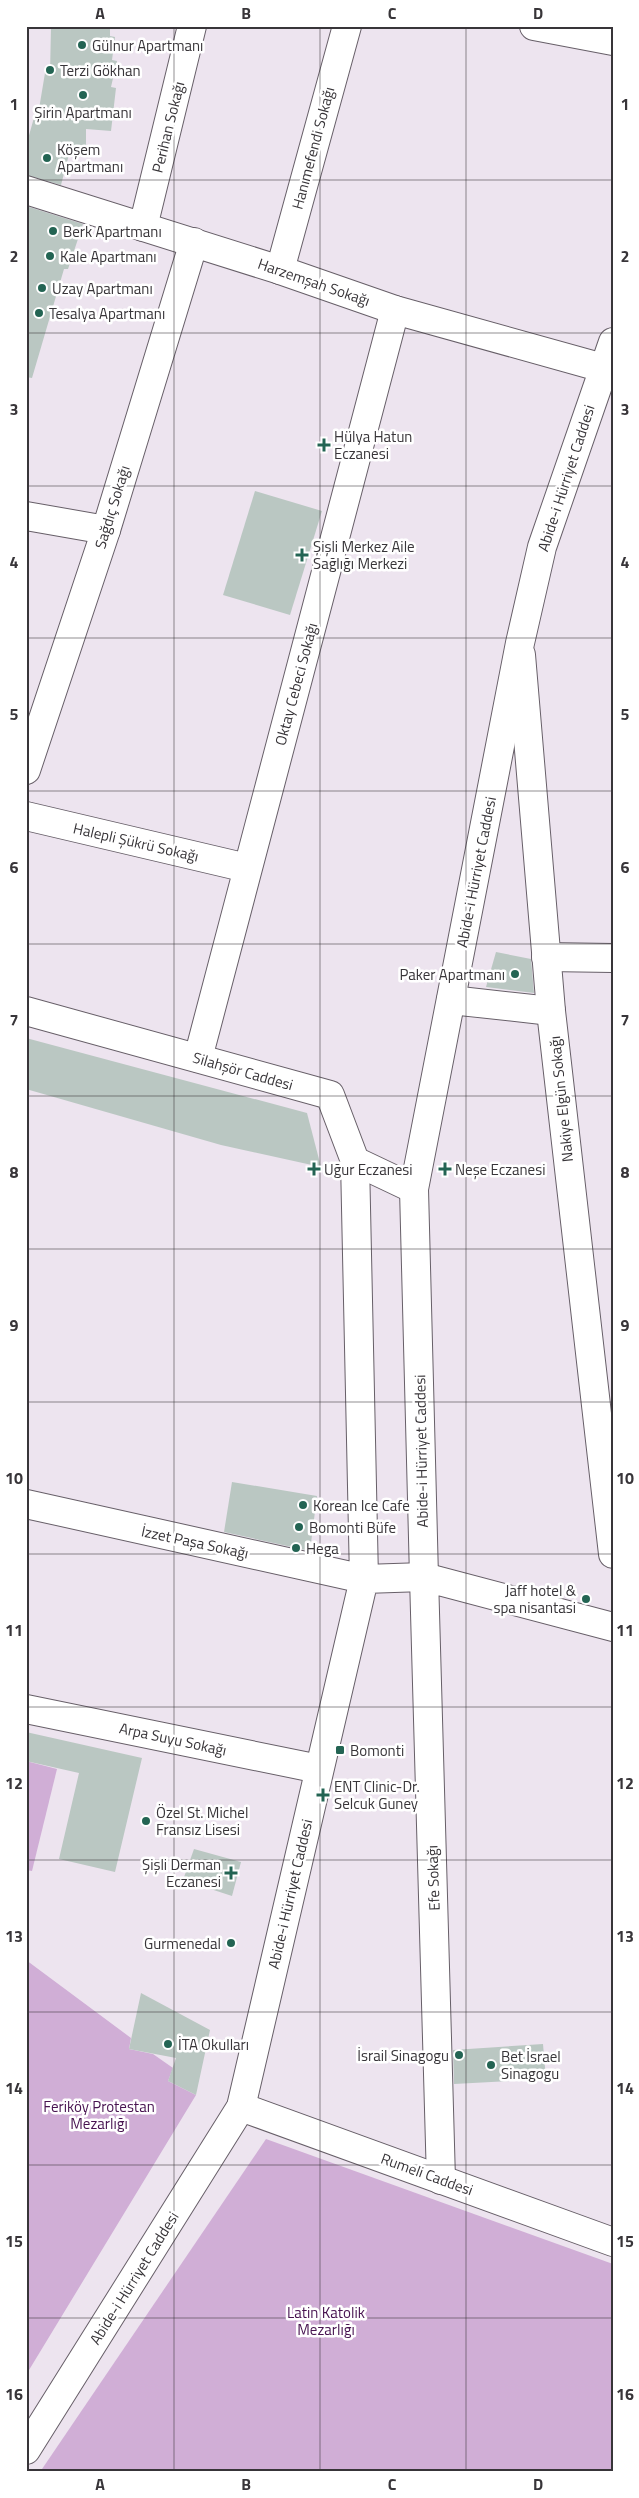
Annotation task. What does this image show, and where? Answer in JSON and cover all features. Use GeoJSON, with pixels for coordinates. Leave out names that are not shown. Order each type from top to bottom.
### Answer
{"type":"FeatureCollection","features":[{"type":"Feature","properties":{"kind":"street","name":"Perihan Sokağı"},"geometry":{"type":"LineString","coordinates":[[142,227],[192,26]]}},
{"type":"Feature","properties":{"kind":"street","name":"Hanımefendi Sokağı"},"geometry":{"type":"LineString","coordinates":[[280,270],[347,26]]}},
{"type":"Feature","properties":{"kind":"street"},"geometry":{"type":"LineString","coordinates":[[536,26],[613,41]]}},
{"type":"Feature","properties":{"kind":"street","name":"Harzemşah Sokağı"},"geometry":{"type":"LineString","coordinates":[[26,190],[194,242],[395,310],[603,368]]}},
{"type":"Feature","properties":{"kind":"street","name":"Sağdıç Sokağı"},"geometry":{"type":"LineString","coordinates":[[26,770],[106,530],[194,242]]}},
{"type":"Feature","properties":{"kind":"street","name":"Oktay Cebeci Sokağı"},"geometry":{"type":"LineString","coordinates":[[198,1058],[395,310]]}},
{"type":"Feature","properties":{"kind":"street","name":"Abide-i Hürriyet Caddesi"},"geometry":{"type":"LineString","coordinates":[[424,1577],[414,1189],[520,643],[542,547],[613,342]]}},
{"type":"Feature","properties":{"kind":"street"},"geometry":{"type":"LineString","coordinates":[[26,516],[106,530]]}},
{"type":"Feature","properties":{"kind":"street","name":"Nakiye Elgün Sokağı"},"geometry":{"type":"LineString","coordinates":[[520,643],[546,957],[613,1554]]}},
{"type":"Feature","properties":{"kind":"street","name":"Halepli Şükrü Sokağı"},"geometry":{"type":"LineString","coordinates":[[26,816],[247,868]]}},
{"type":"Feature","properties":{"kind":"street"},"geometry":{"type":"LineString","coordinates":[[546,957],[613,958]]}},
{"type":"Feature","properties":{"kind":"street"},"geometry":{"type":"LineString","coordinates":[[451,1000],[552,1011]]}},
{"type":"Feature","properties":{"kind":"street","name":"Silahşör Caddesi"},"geometry":{"type":"LineString","coordinates":[[26,1011],[330,1095],[355,1162]]}},
{"type":"Feature","properties":{"kind":"street"},"geometry":{"type":"LineString","coordinates":[[355,1162],[414,1189]]}},
{"type":"Feature","properties":{"kind":"street","name":"Abide-i Hürriyet Caddesi"},"geometry":{"type":"LineString","coordinates":[[26,2450],[241,2107],[364,1579],[355,1162]]}},
{"type":"Feature","properties":{"kind":"street","name":"İzzet Paşa Sokağı"},"geometry":{"type":"LineString","coordinates":[[26,1504],[364,1579]]}},
{"type":"Feature","properties":{"kind":"street"},"geometry":{"type":"LineString","coordinates":[[364,1579],[424,1577],[613,1627]]}},
{"type":"Feature","properties":{"kind":"street","name":"Efe Sokağı"},"geometry":{"type":"LineString","coordinates":[[424,1577],[441,2180]]}},
{"type":"Feature","properties":{"kind":"street","name":"Arpa Suyu Sokağı"},"geometry":{"type":"LineString","coordinates":[[26,1709],[319,1769]]}},
{"type":"Feature","properties":{"kind":"street","name":"Rumeli Caddesi"},"geometry":{"type":"LineString","coordinates":[[241,2107],[613,2242]]}},
{"type":"Feature","properties":{"kind":"green space"},"geometry":{"type":"Polygon","coordinates":[[[26,1761],[57,1769],[32,1871],[26,1870],[26,1761]]]}},
{"type":"Feature","properties":{"kind":"green space","name":"Feriköy Protestan Mezarlığı"},"geometry":{"type":"Polygon","coordinates":[[[26,1960],[131,2038],[129,2049],[153,2054],[173,2068],[168,2081],[196,2095],[26,2375],[26,1960]]]}},
{"type":"Feature","properties":{"kind":"green space","name":"Latin Katolik Mezarlığı"},"geometry":{"type":"Polygon","coordinates":[[[266,2139],[613,2264],[613,2472],[40,2472],[266,2139]]]}},
{"type":"Feature","properties":{"kind":"building"},"geometry":{"type":"Polygon","coordinates":[[[51,26],[110,26],[110,36],[115,37],[112,60],[117,61],[111,87],[116,88],[111,131],[86,129],[86,147],[71,147],[61,185],[26,175],[26,146],[37,107],[39,109],[45,73],[50,74],[51,26]]]}},
{"type":"Feature","properties":{"kind":"building"},"geometry":{"type":"Polygon","coordinates":[[[26,206],[83,224],[68,269],[64,269],[32,378],[26,377],[26,206]]]}},
{"type":"Feature","properties":{"kind":"building"},"geometry":{"type":"Polygon","coordinates":[[[255,491],[322,511],[290,615],[223,595],[255,491]]]}},
{"type":"Feature","properties":{"kind":"building","name":"Paker Apartmanı"},"geometry":{"type":"Polygon","coordinates":[[[496,952],[531,959],[534,993],[486,987],[496,952]]]}},
{"type":"Feature","properties":{"kind":"building"},"geometry":{"type":"Polygon","coordinates":[[[26,1038],[307,1113],[321,1167],[221,1145],[26,1089],[26,1038]]]}},
{"type":"Feature","properties":{"kind":"building"},"geometry":{"type":"Polygon","coordinates":[[[232,1482],[317,1496],[310,1551],[224,1532],[232,1482]]]}},
{"type":"Feature","properties":{"kind":"building"},"geometry":{"type":"Polygon","coordinates":[[[26,1732],[142,1758],[115,1872],[59,1859],[79,1773],[26,1761],[26,1732]]]}},
{"type":"Feature","properties":{"kind":"building"},"geometry":{"type":"Polygon","coordinates":[[[194,1849],[241,1862],[232,1896],[183,1880],[194,1849]]]}},
{"type":"Feature","properties":{"kind":"building","name":"İTA Okulları"},"geometry":{"type":"Polygon","coordinates":[[[141,1993],[210,2030],[196,2095],[168,2081],[176,2058],[129,2049],[141,1993]]]}},
{"type":"Feature","properties":{"kind":"building","name":"Bet İsrael Sinagogu"},"geometry":{"type":"Polygon","coordinates":[[[543,2044],[546,2079],[454,2084],[453,2050],[543,2044]]]}},
{"type":"Feature","properties":{"kind":"place","name":"Gülnur Apartmanı"},"geometry":{"type":"Point","coordinates":[82,45]}},
{"type":"Feature","properties":{"kind":"place","name":"Terzi Gökhan"},"geometry":{"type":"Point","coordinates":[50,70]}},
{"type":"Feature","properties":{"kind":"place","name":"Şirin Apartmanı"},"geometry":{"type":"Point","coordinates":[83,95]}},
{"type":"Feature","properties":{"kind":"place","name":"Köşem Apartmanı"},"geometry":{"type":"Point","coordinates":[47,158]}},
{"type":"Feature","properties":{"kind":"place","name":"Berk Apartmanı"},"geometry":{"type":"Point","coordinates":[53,231]}},
{"type":"Feature","properties":{"kind":"place","name":"Kale Apartmanı"},"geometry":{"type":"Point","coordinates":[50,256]}},
{"type":"Feature","properties":{"kind":"place","name":"Uzay Apartmanı"},"geometry":{"type":"Point","coordinates":[42,288]}},
{"type":"Feature","properties":{"kind":"place","name":"Tesalya Apartmanı"},"geometry":{"type":"Point","coordinates":[39,313]}},
{"type":"Feature","properties":{"kind":"place","name":"Hülya Hatun Eczanesi"},"geometry":{"type":"Point","coordinates":[324,445]}},
{"type":"Feature","properties":{"kind":"place","name":"Şişli Merkez Aile Sağlığı Merkezi"},"geometry":{"type":"Point","coordinates":[302,555]}},
{"type":"Feature","properties":{"kind":"place","name":"Paker Apartmanı"},"geometry":{"type":"Point","coordinates":[515,974]}},
{"type":"Feature","properties":{"kind":"place","name":"Uğur Eczanesi"},"geometry":{"type":"Point","coordinates":[314,1169]}},
{"type":"Feature","properties":{"kind":"place","name":"Neşe Eczanesi"},"geometry":{"type":"Point","coordinates":[445,1169]}},
{"type":"Feature","properties":{"kind":"place","name":"Korean Ice Cafe"},"geometry":{"type":"Point","coordinates":[303,1505]}},
{"type":"Feature","properties":{"kind":"place","name":"Bomonti Büfe"},"geometry":{"type":"Point","coordinates":[299,1527]}},
{"type":"Feature","properties":{"kind":"place","name":"Hega"},"geometry":{"type":"Point","coordinates":[296,1548]}},
{"type":"Feature","properties":{"kind":"place","name":"Jaff hotel & spa nisantasi"},"geometry":{"type":"Point","coordinates":[586,1599]}},
{"type":"Feature","properties":{"kind":"place","name":"Bomonti"},"geometry":{"type":"Point","coordinates":[340,1750]}},
{"type":"Feature","properties":{"kind":"place","name":"ENT Clinic-Dr. Selcuk Guney"},"geometry":{"type":"Point","coordinates":[323,1795]}},
{"type":"Feature","properties":{"kind":"place","name":"Özel St. Michel Fransız Lisesi"},"geometry":{"type":"Point","coordinates":[146,1821]}},
{"type":"Feature","properties":{"kind":"place","name":"Şişli Derman Eczanesi"},"geometry":{"type":"Point","coordinates":[231,1873]}},
{"type":"Feature","properties":{"kind":"place","name":"Gurmenedal"},"geometry":{"type":"Point","coordinates":[231,1943]}},
{"type":"Feature","properties":{"kind":"place","name":"İTA Okulları"},"geometry":{"type":"Point","coordinates":[168,2044]}},
{"type":"Feature","properties":{"kind":"place","name":"İsrail Sinagogu"},"geometry":{"type":"Point","coordinates":[459,2055]}},
{"type":"Feature","properties":{"kind":"place","name":"Bet İsrael Sinagogu"},"geometry":{"type":"Point","coordinates":[491,2065]}}]}
